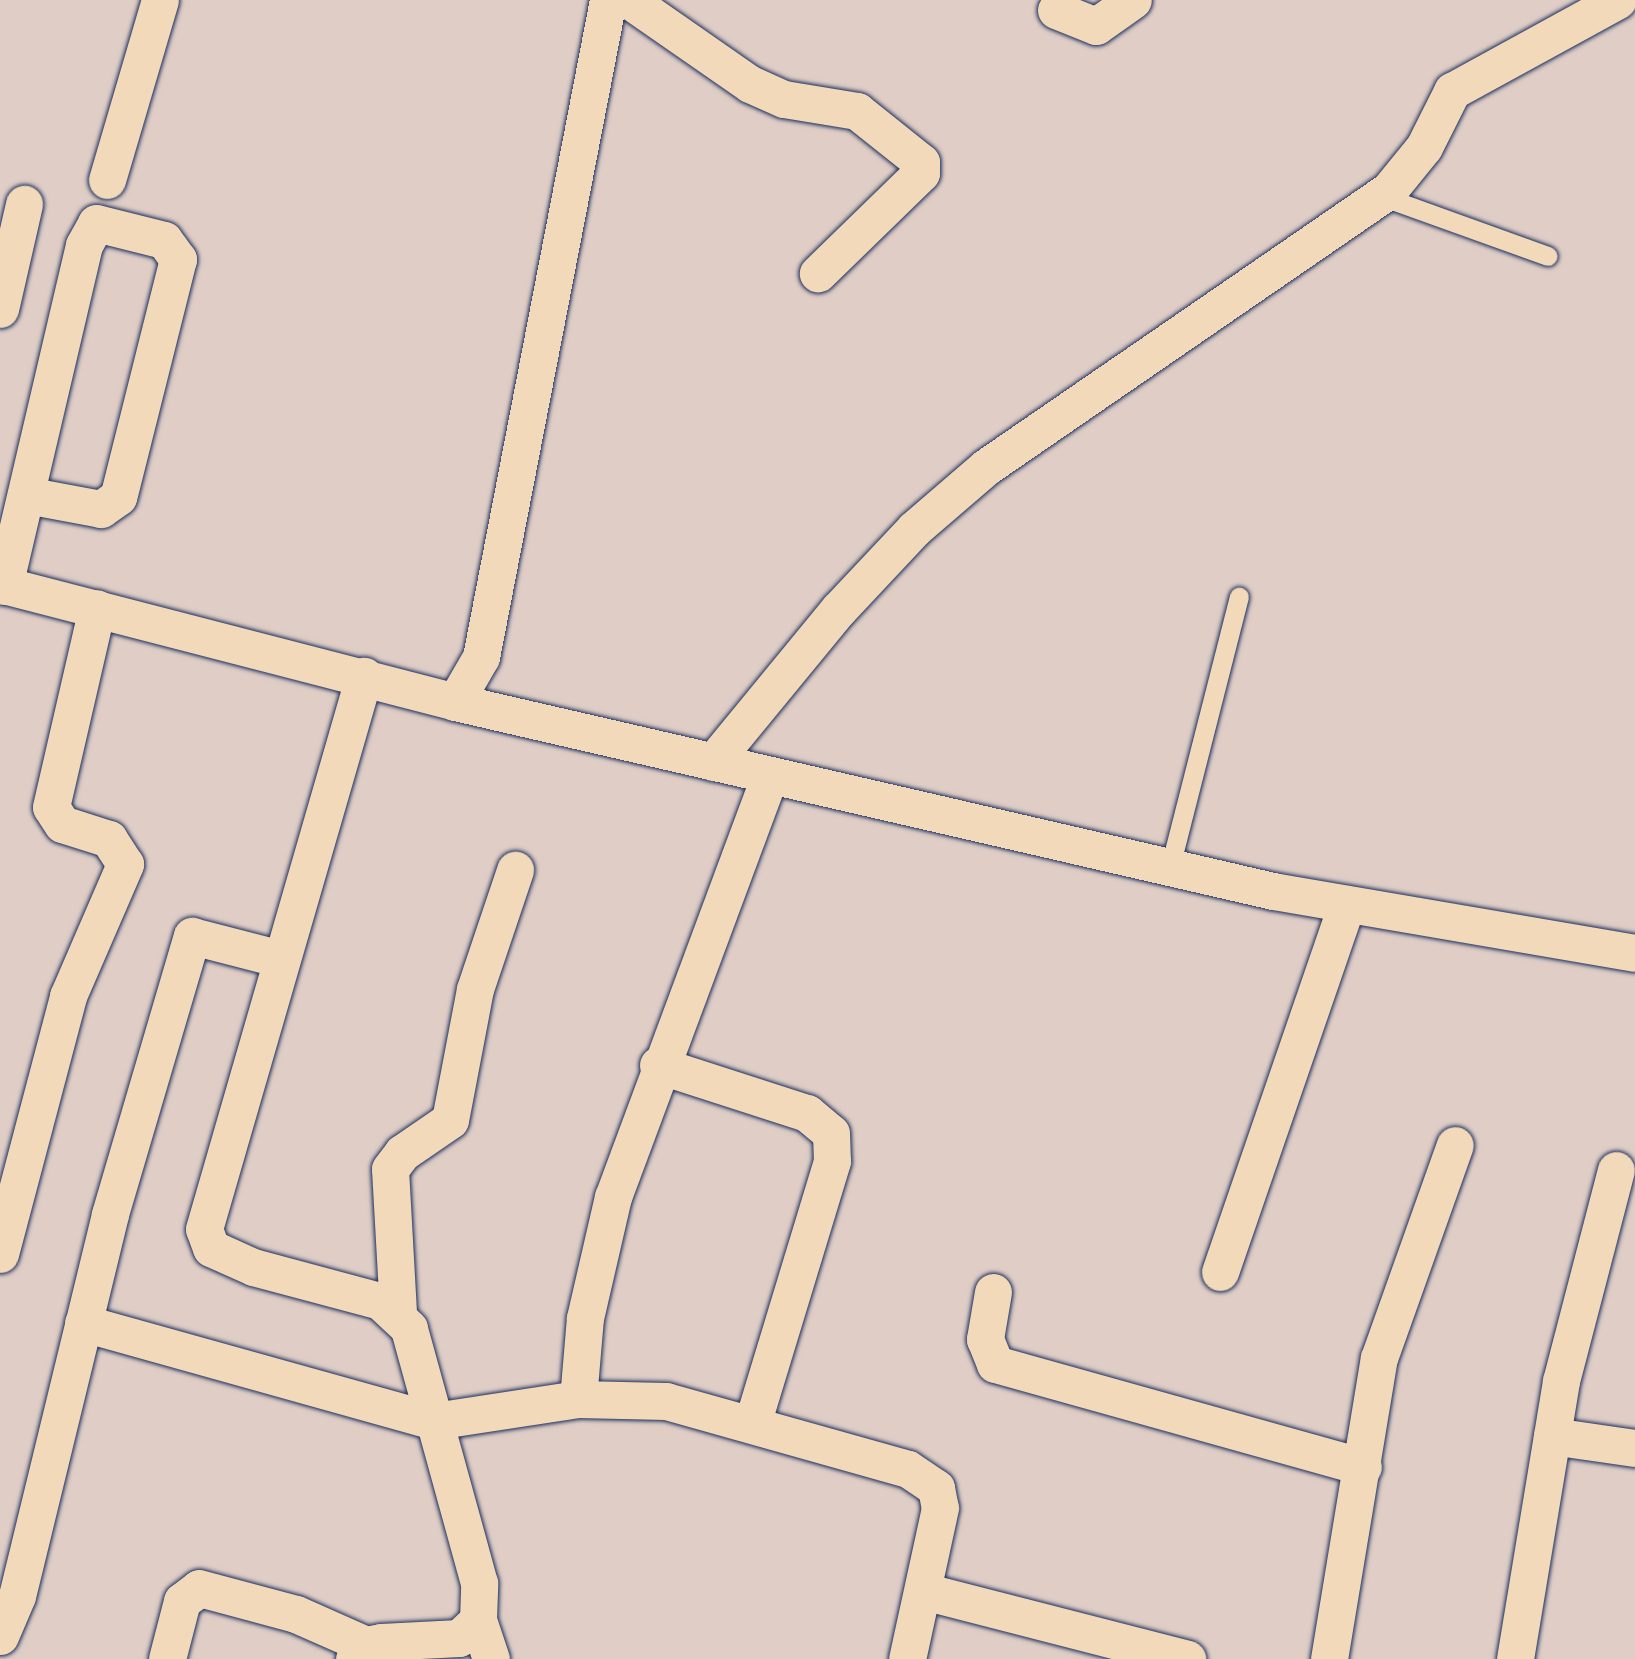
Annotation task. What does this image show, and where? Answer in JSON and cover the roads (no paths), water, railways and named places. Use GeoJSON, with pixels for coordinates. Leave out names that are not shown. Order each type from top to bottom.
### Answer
{"type":"FeatureCollection","features":[{"type":"Feature","properties":{"kind":"street"},"geometry":{"type":"LineString","coordinates":[[107,180],[160,0]]}},
{"type":"Feature","properties":{"kind":"street"},"geometry":{"type":"LineString","coordinates":[[456,702],[484,644],[608,0]]}},
{"type":"Feature","properties":{"kind":"street"},"geometry":{"type":"LineString","coordinates":[[629,0],[750,84],[784,99],[858,111],[921,162],[920,173],[818,273]]}},
{"type":"Feature","properties":{"kind":"street"},"geometry":{"type":"LineString","coordinates":[[1056,10],[1096,26],[1133,0]]}},
{"type":"Feature","properties":{"kind":"street"},"geometry":{"type":"LineString","coordinates":[[713,762],[838,610],[914,529],[986,467],[1381,197],[1424,147],[1448,94],[1564,11],[1618,0]]}},
{"type":"Feature","properties":{"kind":"street"},"geometry":{"type":"LineString","coordinates":[[0,309],[24,204]]}},
{"type":"Feature","properties":{"kind":"street"},"geometry":{"type":"LineString","coordinates":[[26,495],[101,509],[118,497],[178,259],[164,240],[96,223],[84,245],[26,495],[2,585],[364,676],[456,702],[1170,867],[1347,904],[1635,953]]}},
{"type":"Feature","properties":{"kind":"street"},"geometry":{"type":"LineString","coordinates":[[0,1254],[68,996],[125,863],[109,839],[62,824],[51,807],[97,608]]}},
{"type":"Feature","properties":{"kind":"street"},"geometry":{"type":"LineString","coordinates":[[364,676],[204,1229],[211,1248],[253,1267],[380,1301],[398,1312],[409,1328],[478,1583],[478,1620],[491,1659]]}},
{"type":"Feature","properties":{"kind":"street"},"geometry":{"type":"LineString","coordinates":[[578,1399],[594,1264],[658,1065],[770,775]]}},
{"type":"Feature","properties":{"kind":"street"},"geometry":{"type":"LineString","coordinates":[[398,1312],[390,1169],[402,1153],[450,1120],[475,989],[515,870]]}},
{"type":"Feature","properties":{"kind":"street"},"geometry":{"type":"LineString","coordinates":[[1220,1272],[1347,904]]}},
{"type":"Feature","properties":{"kind":"street"},"geometry":{"type":"LineString","coordinates":[[0,1636],[17,1596],[83,1323],[192,936],[281,959]]}},
{"type":"Feature","properties":{"kind":"street"},"geometry":{"type":"LineString","coordinates":[[658,1065],[807,1112],[831,1133],[832,1161],[753,1421]]}},
{"type":"Feature","properties":{"kind":"street"},"geometry":{"type":"LineString","coordinates":[[1329,1659],[1390,1317],[1455,1145]]}},
{"type":"Feature","properties":{"kind":"street"},"geometry":{"type":"LineString","coordinates":[[1515,1659],[1552,1436],[1616,1170]]}},
{"type":"Feature","properties":{"kind":"street"},"geometry":{"type":"LineString","coordinates":[[993,1292],[985,1350],[995,1364],[1363,1467]]}},
{"type":"Feature","properties":{"kind":"street"},"geometry":{"type":"LineString","coordinates":[[83,1323],[434,1421],[578,1399],[666,1401],[753,1421],[927,1478],[940,1508],[907,1659]]}},
{"type":"Feature","properties":{"kind":"street"},"geometry":{"type":"LineString","coordinates":[[1552,1436],[1635,1448]]}},
{"type":"Feature","properties":{"kind":"street"},"geometry":{"type":"LineString","coordinates":[[167,1659],[182,1601],[199,1588],[296,1614],[360,1652],[459,1638],[478,1620]]}},
{"type":"Feature","properties":{"kind":"street"},"geometry":{"type":"LineString","coordinates":[[923,1591],[1187,1659]]}},
{"type":"Feature","properties":{"kind":"lane"},"geometry":{"type":"LineString","coordinates":[[1381,197],[1548,256]]}},
{"type":"Feature","properties":{"kind":"lane"},"geometry":{"type":"LineString","coordinates":[[1170,867],[1238,597]]}}]}
